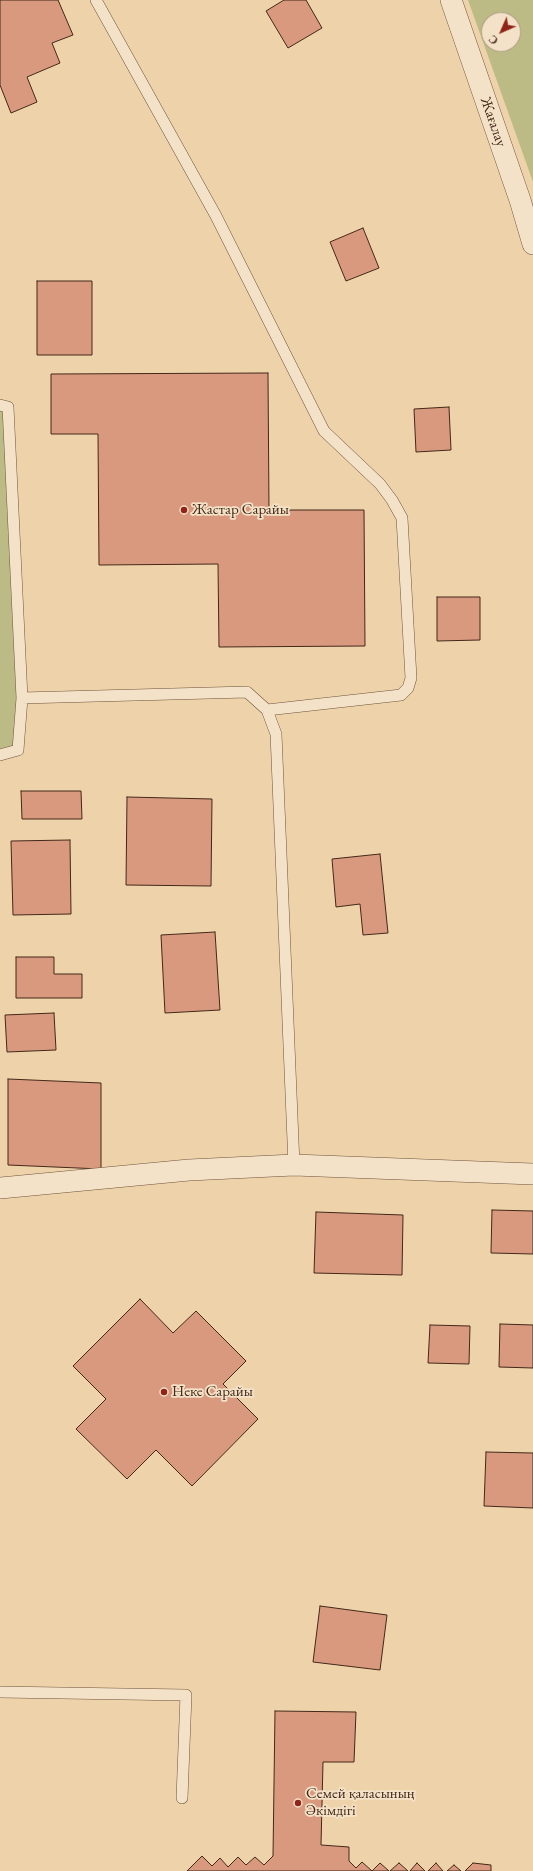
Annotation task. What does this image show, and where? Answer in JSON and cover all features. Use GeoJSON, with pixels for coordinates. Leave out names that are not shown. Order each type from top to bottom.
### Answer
{"type":"FeatureCollection","features":[{"type":"Feature","properties":{"kind":"street","name":"Жағалау"},"geometry":{"type":"LineString","coordinates":[[451,0],[520,200],[533,244]]}},
{"type":"Feature","properties":{"kind":"street"},"geometry":{"type":"LineString","coordinates":[[0,1188],[189,1170],[294,1165],[533,1174]]}},
{"type":"Feature","properties":{"kind":"lane"},"geometry":{"type":"LineString","coordinates":[[96,0],[216,216],[324,431],[380,484],[392,500],[402,518],[411,678],[408,688],[401,695],[267,710]]}},
{"type":"Feature","properties":{"kind":"lane"},"geometry":{"type":"LineString","coordinates":[[0,405],[8,407],[22,698],[18,750],[0,755]]}},
{"type":"Feature","properties":{"kind":"lane"},"geometry":{"type":"LineString","coordinates":[[22,698],[247,692],[267,710],[276,734],[294,1165]]}},
{"type":"Feature","properties":{"kind":"lane"},"geometry":{"type":"LineString","coordinates":[[0,1692],[186,1695],[182,1798]]}},
{"type":"Feature","properties":{"kind":"shaded area"},"geometry":{"type":"Polygon","coordinates":[[[468,0],[533,0],[533,182],[487,52],[521,52],[521,12],[481,12],[481,36],[468,0]]]}},
{"type":"Feature","properties":{"kind":"shaded area"},"geometry":{"type":"Polygon","coordinates":[[[0,405],[8,407],[22,698],[18,750],[0,755],[0,405]]]}},
{"type":"Feature","properties":{"kind":"building"},"geometry":{"type":"Polygon","coordinates":[[[0,0],[58,0],[73,35],[52,43],[60,63],[27,77],[37,102],[11,113],[0,85],[0,0]]]}},
{"type":"Feature","properties":{"kind":"building"},"geometry":{"type":"Polygon","coordinates":[[[284,0],[306,0],[322,28],[288,48],[266,11],[284,0]]]}},
{"type":"Feature","properties":{"kind":"building"},"geometry":{"type":"Polygon","coordinates":[[[363,228],[379,268],[346,281],[330,242],[363,228]]]}},
{"type":"Feature","properties":{"kind":"building"},"geometry":{"type":"Polygon","coordinates":[[[37,281],[92,281],[92,355],[37,355],[37,281]]]}},
{"type":"Feature","properties":{"kind":"building","name":"Жастар Сарайы"},"geometry":{"type":"Polygon","coordinates":[[[268,373],[269,510],[364,510],[365,646],[219,647],[218,564],[99,565],[98,434],[51,434],[51,374],[268,373]]]}},
{"type":"Feature","properties":{"kind":"building"},"geometry":{"type":"Polygon","coordinates":[[[449,407],[451,450],[416,452],[414,409],[449,407]]]}},
{"type":"Feature","properties":{"kind":"building"},"geometry":{"type":"Polygon","coordinates":[[[437,597],[480,597],[480,640],[437,641],[437,597]]]}},
{"type":"Feature","properties":{"kind":"building"},"geometry":{"type":"Polygon","coordinates":[[[21,791],[81,791],[82,819],[22,819],[21,791]]]}},
{"type":"Feature","properties":{"kind":"building"},"geometry":{"type":"Polygon","coordinates":[[[127,797],[212,799],[211,886],[126,885],[127,797]]]}},
{"type":"Feature","properties":{"kind":"building"},"geometry":{"type":"Polygon","coordinates":[[[70,840],[71,914],[13,915],[11,841],[70,840]]]}},
{"type":"Feature","properties":{"kind":"building"},"geometry":{"type":"Polygon","coordinates":[[[380,854],[388,933],[363,935],[360,904],[336,907],[332,859],[380,854]]]}},
{"type":"Feature","properties":{"kind":"building"},"geometry":{"type":"Polygon","coordinates":[[[215,932],[220,1010],[165,1013],[161,935],[215,932]]]}},
{"type":"Feature","properties":{"kind":"building"},"geometry":{"type":"Polygon","coordinates":[[[16,957],[54,957],[54,974],[82,974],[82,998],[16,998],[16,957]]]}},
{"type":"Feature","properties":{"kind":"building"},"geometry":{"type":"Polygon","coordinates":[[[54,1013],[56,1050],[7,1052],[5,1015],[54,1013]]]}},
{"type":"Feature","properties":{"kind":"building"},"geometry":{"type":"Polygon","coordinates":[[[8,1079],[101,1083],[101,1169],[8,1165],[8,1079]]]}},
{"type":"Feature","properties":{"kind":"building"},"geometry":{"type":"Polygon","coordinates":[[[492,1210],[533,1211],[533,1254],[491,1253],[492,1210]]]}},
{"type":"Feature","properties":{"kind":"building"},"geometry":{"type":"Polygon","coordinates":[[[316,1212],[403,1215],[402,1275],[314,1273],[316,1212]]]}},
{"type":"Feature","properties":{"kind":"building","name":"Неке Сарайы"},"geometry":{"type":"Polygon","coordinates":[[[140,1299],[173,1333],[196,1311],[246,1361],[223,1384],[258,1419],[192,1486],[156,1450],[127,1479],[76,1429],[106,1399],[73,1366],[140,1299]]]}},
{"type":"Feature","properties":{"kind":"building"},"geometry":{"type":"Polygon","coordinates":[[[500,1324],[533,1325],[533,1368],[499,1367],[500,1324]]]}},
{"type":"Feature","properties":{"kind":"building"},"geometry":{"type":"Polygon","coordinates":[[[430,1325],[470,1326],[469,1364],[428,1363],[430,1325]]]}},
{"type":"Feature","properties":{"kind":"building"},"geometry":{"type":"Polygon","coordinates":[[[486,1452],[533,1453],[533,1508],[484,1506],[486,1452]]]}},
{"type":"Feature","properties":{"kind":"building"},"geometry":{"type":"Polygon","coordinates":[[[320,1606],[387,1615],[380,1670],[313,1662],[320,1606]]]}},
{"type":"Feature","properties":{"kind":"building","name":"Семей қаласының Әкімдігі"},"geometry":{"type":"Polygon","coordinates":[[[275,1711],[356,1712],[354,1762],[323,1762],[321,1845],[349,1847],[349,1861],[356,1868],[362,1862],[372,1871],[187,1871],[202,1856],[212,1866],[220,1858],[228,1867],[238,1857],[246,1865],[255,1857],[264,1865],[273,1856],[275,1711]]]}},
{"type":"Feature","properties":{"kind":"building"},"geometry":{"type":"Polygon","coordinates":[[[380,1863],[389,1871],[372,1871],[380,1863]]]}},
{"type":"Feature","properties":{"kind":"building","name":"Семей қаласының Әкімдігі"},"geometry":{"type":"Polygon","coordinates":[[[399,1863],[408,1871],[390,1871],[399,1863]]]}},
{"type":"Feature","properties":{"kind":"building","name":"Семей қаласының Әкімдігі"},"geometry":{"type":"Polygon","coordinates":[[[417,1863],[425,1871],[410,1871],[417,1863]]]}},
{"type":"Feature","properties":{"kind":"building"},"geometry":{"type":"Polygon","coordinates":[[[436,1863],[443,1871],[428,1871],[436,1863]]]}},
{"type":"Feature","properties":{"kind":"building"},"geometry":{"type":"Polygon","coordinates":[[[473,1863],[491,1865],[491,1871],[465,1871],[473,1863]]]}},
{"type":"Feature","properties":{"kind":"building"},"geometry":{"type":"Polygon","coordinates":[[[454,1865],[461,1871],[447,1871],[454,1865]]]}},
{"type":"Feature","properties":{"kind":"place","name":"Жастар Сарайы"},"geometry":{"type":"Point","coordinates":[184,510]}},
{"type":"Feature","properties":{"kind":"place","name":"Неке Сарайы"},"geometry":{"type":"Point","coordinates":[164,1392]}},
{"type":"Feature","properties":{"kind":"place","name":"Семей қаласының Әкімдігі"},"geometry":{"type":"Point","coordinates":[298,1803]}}]}
